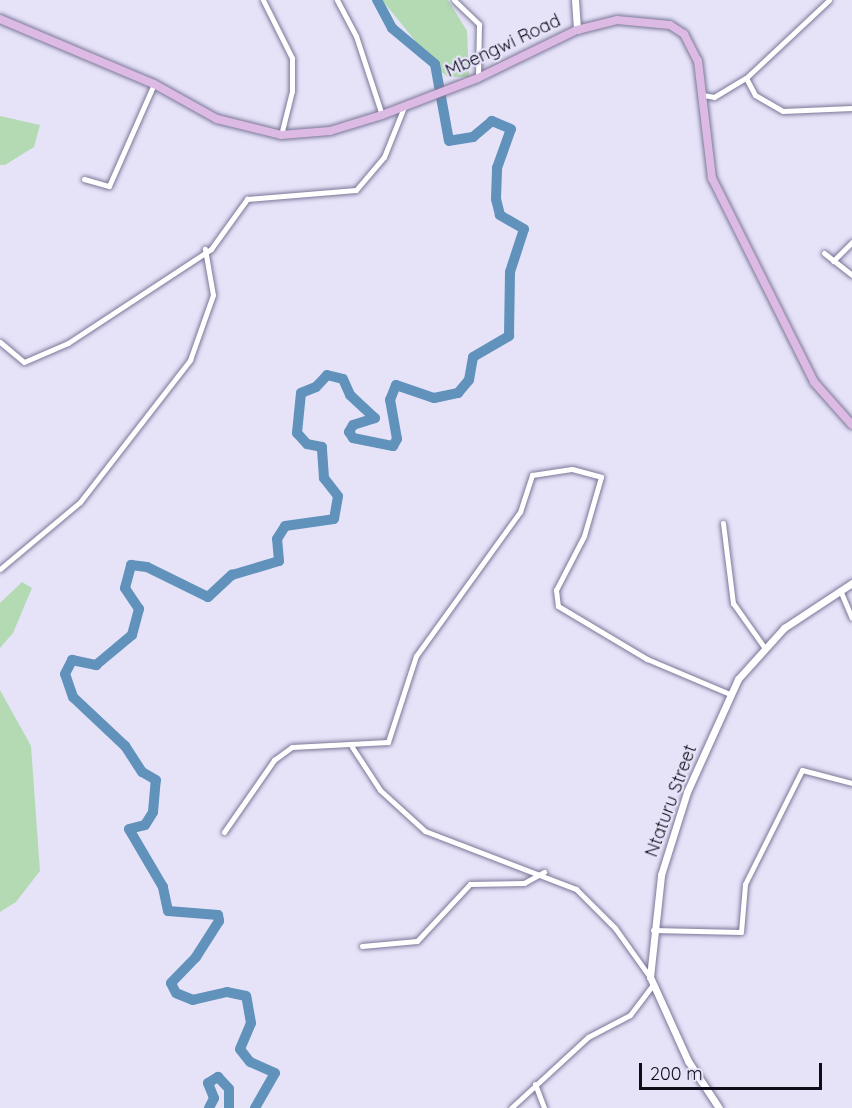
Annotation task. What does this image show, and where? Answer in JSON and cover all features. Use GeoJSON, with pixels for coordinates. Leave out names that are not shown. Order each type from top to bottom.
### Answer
{"type":"FeatureCollection","features":[{"type":"Feature","properties":{"kind":"main road","name":"Mbengwi Road"},"geometry":{"type":"LineString","coordinates":[[0,20],[154,84],[217,119],[280,135],[330,131],[382,115],[478,78],[577,30],[617,20],[670,25],[684,34],[698,61],[712,178],[814,381],[852,425]]}},
{"type":"Feature","properties":{"kind":"street"},"geometry":{"type":"LineString","coordinates":[[262,0],[292,58],[292,91],[280,135]]}},
{"type":"Feature","properties":{"kind":"street"},"geometry":{"type":"LineString","coordinates":[[337,0],[356,36],[382,115]]}},
{"type":"Feature","properties":{"kind":"street"},"geometry":{"type":"LineString","coordinates":[[454,0],[479,24],[478,78]]}},
{"type":"Feature","properties":{"kind":"street"},"geometry":{"type":"LineString","coordinates":[[575,0],[577,30]]}},
{"type":"Feature","properties":{"kind":"street"},"geometry":{"type":"LineString","coordinates":[[703,95],[714,97],[746,78],[829,0]]}},
{"type":"Feature","properties":{"kind":"street"},"geometry":{"type":"LineString","coordinates":[[746,78],[755,94],[783,111],[852,108]]}},
{"type":"Feature","properties":{"kind":"street"},"geometry":{"type":"LineString","coordinates":[[84,180],[109,186],[154,84]]}},
{"type":"Feature","properties":{"kind":"street"},"geometry":{"type":"LineString","coordinates":[[0,342],[24,362],[68,343],[214,245],[248,199],[356,190],[384,157],[404,106]]}},
{"type":"Feature","properties":{"kind":"street"},"geometry":{"type":"LineString","coordinates":[[833,261],[852,242]]}},
{"type":"Feature","properties":{"kind":"street"},"geometry":{"type":"LineString","coordinates":[[0,569],[80,502],[190,360],[213,295],[205,249]]}},
{"type":"Feature","properties":{"kind":"street"},"geometry":{"type":"LineString","coordinates":[[824,253],[852,275]]}},
{"type":"Feature","properties":{"kind":"street"},"geometry":{"type":"LineString","coordinates":[[224,832],[274,760],[292,747],[306,742],[352,747],[388,742],[416,656],[520,512],[530,477],[555,471],[596,471],[601,479],[585,536],[554,596],[558,606],[647,658],[730,694]]}},
{"type":"Feature","properties":{"kind":"street"},"geometry":{"type":"LineString","coordinates":[[723,523],[733,603],[764,647]]}},
{"type":"Feature","properties":{"kind":"street","name":"Ntaturu Street"},"geometry":{"type":"LineString","coordinates":[[719,1108],[688,1060],[650,977],[653,930],[672,832],[730,694],[764,647],[852,583]]}},
{"type":"Feature","properties":{"kind":"street"},"geometry":{"type":"LineString","coordinates":[[840,590],[852,618]]}},
{"type":"Feature","properties":{"kind":"street"},"geometry":{"type":"LineString","coordinates":[[352,747],[380,790],[425,831],[450,844],[544,872],[600,911],[650,977]]}},
{"type":"Feature","properties":{"kind":"street"},"geometry":{"type":"LineString","coordinates":[[653,930],[741,932],[745,884],[802,770],[852,783]]}},
{"type":"Feature","properties":{"kind":"street"},"geometry":{"type":"LineString","coordinates":[[362,946],[417,941],[470,884],[524,883],[544,872]]}},
{"type":"Feature","properties":{"kind":"street"},"geometry":{"type":"LineString","coordinates":[[512,1108],[535,1084],[588,1037],[630,1015],[653,985]]}},
{"type":"Feature","properties":{"kind":"street"},"geometry":{"type":"LineString","coordinates":[[535,1084],[544,1108]]}},
{"type":"Feature","properties":{"kind":"green space"},"geometry":{"type":"Polygon","coordinates":[[[382,0],[448,0],[467,31],[469,77],[448,77],[439,70],[382,0]]]}},
{"type":"Feature","properties":{"kind":"green space"},"geometry":{"type":"Polygon","coordinates":[[[0,116],[40,125],[34,147],[5,165],[0,165],[0,116]]]}},
{"type":"Feature","properties":{"kind":"green space"},"geometry":{"type":"Polygon","coordinates":[[[22,582],[32,588],[13,633],[0,648],[0,603],[22,582]]]}},
{"type":"Feature","properties":{"kind":"green space"},"geometry":{"type":"Polygon","coordinates":[[[0,690],[31,746],[40,871],[16,902],[0,912],[0,690]]]}},
{"type":"Feature","properties":{"kind":"waterway"},"geometry":{"type":"LineString","coordinates":[[255,1108],[275,1073],[250,1062],[240,1049],[251,1023],[246,996],[227,992],[193,1000],[176,993],[171,983],[196,957],[219,921],[218,915],[168,911],[163,887],[129,829],[145,825],[153,812],[156,780],[142,772],[125,746],[73,697],[65,674],[72,660],[96,665],[132,635],[139,609],[125,588],[131,565],[147,567],[208,597],[232,575],[279,561],[277,539],[285,526],[334,519],[338,496],[324,478],[322,447],[307,444],[297,433],[301,393],[316,387],[327,375],[343,379],[350,395],[375,418],[353,425],[349,432],[353,438],[393,446],[397,439],[390,400],[396,385],[434,398],[458,393],[469,380],[473,357],[509,336],[510,272],[524,229],[500,215],[496,199],[497,168],[511,129],[492,121],[473,137],[449,141],[435,64],[392,28],[377,0]]}},
{"type":"Feature","properties":{"kind":"waterway"},"geometry":{"type":"LineString","coordinates":[[209,1108],[214,1098],[208,1083],[218,1077],[229,1089],[229,1108]]}}]}
